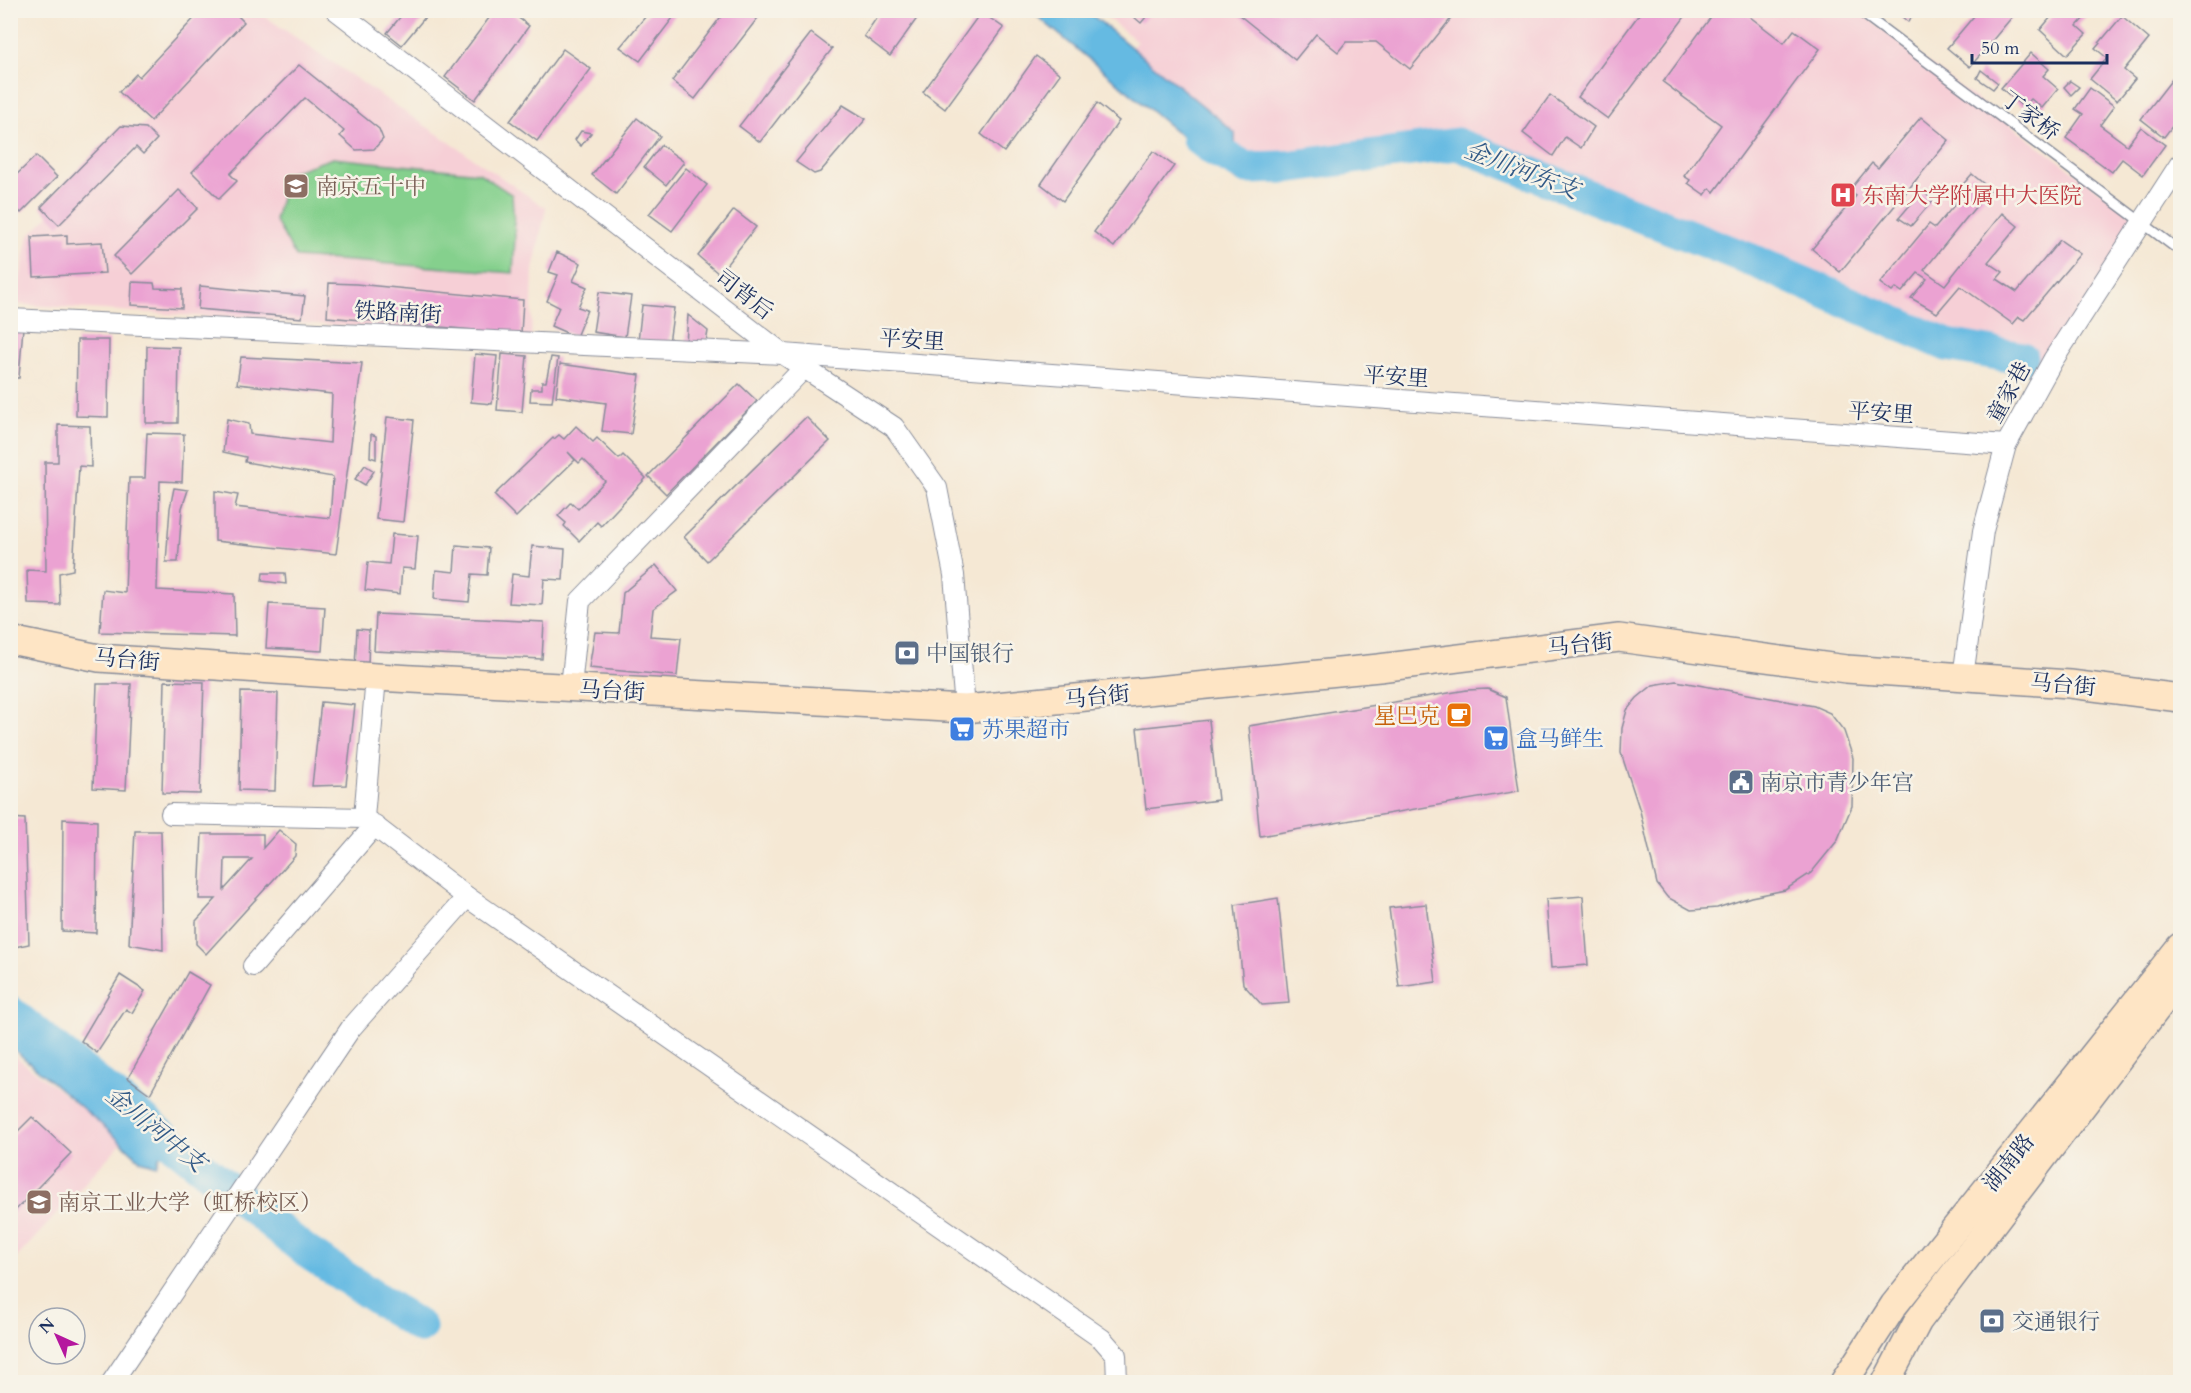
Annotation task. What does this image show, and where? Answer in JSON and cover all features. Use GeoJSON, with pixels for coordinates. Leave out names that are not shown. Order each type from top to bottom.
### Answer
{"type":"FeatureCollection","features":[{"type":"Feature","properties":{"kind":"street","name":"司背后"},"geometry":{"type":"LineString","coordinates":[[336,10],[783,354],[894,427],[937,488],[954,575],[965,710]]}},
{"type":"Feature","properties":{"kind":"street","name":"童家巷"},"geometry":{"type":"LineString","coordinates":[[1963,677],[1983,531],[2006,446],[2053,360],[2181,164]]}},
{"type":"Feature","properties":{"kind":"street","name":"铁路南街"},"geometry":{"type":"LineString","coordinates":[[10,319],[783,354]]}},
{"type":"Feature","properties":{"kind":"street","name":"平安里"},"geometry":{"type":"LineString","coordinates":[[783,354],[2006,446]]}},
{"type":"Feature","properties":{"kind":"street"},"geometry":{"type":"LineString","coordinates":[[571,687],[580,602],[804,368]]}},
{"type":"Feature","properties":{"kind":"street","name":"马台街"},"geometry":{"type":"LineString","coordinates":[[10,640],[99,658],[376,677],[965,710],[1379,668],[1619,638],[1846,669],[2070,684],[2181,698]]}},
{"type":"Feature","properties":{"kind":"street"},"geometry":{"type":"LineString","coordinates":[[253,966],[370,821],[376,677]]}},
{"type":"Feature","properties":{"kind":"street"},"geometry":{"type":"LineString","coordinates":[[171,814],[370,821],[467,897],[1102,1340],[1116,1355],[1118,1383]]}},
{"type":"Feature","properties":{"kind":"street"},"geometry":{"type":"LineString","coordinates":[[112,1383],[351,1028],[467,897]]}},
{"type":"Feature","properties":{"kind":"street","name":"湖南路"},"geometry":{"type":"LineString","coordinates":[[1844,1383],[1894,1305],[2181,947]]}},
{"type":"Feature","properties":{"kind":"street","name":"湖南路"},"geometry":{"type":"LineString","coordinates":[[1887,1383],[1918,1321],[2181,978]]}},
{"type":"Feature","properties":{"kind":"lane","name":"丁家桥"},"geometry":{"type":"LineString","coordinates":[[1858,10],[2181,251]]}},
{"type":"Feature","properties":{"kind":"shaded area","name":"南京五十中"},"geometry":{"type":"Polygon","coordinates":[[[250,11],[257,11],[546,208],[533,270],[531,342],[437,332],[15,304],[29,235],[211,58],[250,11]]]}},
{"type":"Feature","properties":{"kind":"shaded area","name":"东南大学附属中大医院"},"geometry":{"type":"Polygon","coordinates":[[[1099,11],[1858,11],[2141,222],[2051,364],[1947,345],[1457,144],[1286,167],[1247,168],[1212,149],[1116,68],[1137,41],[1099,11]]]}},
{"type":"Feature","properties":{"kind":"shaded area","name":"南京工业大学（虹桥校区）"},"geometry":{"type":"Polygon","coordinates":[[[10,1052],[123,1141],[11,1264],[10,1264],[10,1052]]]}},
{"type":"Feature","properties":{"kind":"green space"},"geometry":{"type":"Polygon","coordinates":[[[333,158],[479,173],[512,195],[515,237],[513,273],[296,257],[275,220],[288,173],[333,158]]]}},
{"type":"Feature","properties":{"kind":"water"},"geometry":{"type":"Polygon","coordinates":[[[1031,11],[1087,11],[1219,119],[1235,133],[1236,181],[1031,11]]]}},
{"type":"Feature","properties":{"kind":"water"},"geometry":{"type":"Polygon","coordinates":[[[11,1024],[108,1099],[145,1132],[162,1150],[156,1165],[140,1160],[11,1047],[11,1024]]]}},
{"type":"Feature","properties":{"kind":"building"},"geometry":{"type":"Polygon","coordinates":[[[202,10],[232,10],[244,22],[151,121],[119,92],[136,74],[139,77],[202,10]]]}},
{"type":"Feature","properties":{"kind":"building"},"geometry":{"type":"Polygon","coordinates":[[[406,10],[431,10],[402,45],[387,33],[406,10]]]}},
{"type":"Feature","properties":{"kind":"building"},"geometry":{"type":"Polygon","coordinates":[[[495,10],[508,10],[529,26],[475,100],[445,77],[495,10]]]}},
{"type":"Feature","properties":{"kind":"building"},"geometry":{"type":"Polygon","coordinates":[[[651,10],[679,10],[640,61],[620,47],[651,10]]]}},
{"type":"Feature","properties":{"kind":"building"},"geometry":{"type":"Polygon","coordinates":[[[726,10],[764,10],[695,99],[672,81],[726,10]]]}},
{"type":"Feature","properties":{"kind":"building"},"geometry":{"type":"Polygon","coordinates":[[[882,10],[923,10],[890,56],[864,36],[882,10]]]}},
{"type":"Feature","properties":{"kind":"building"},"geometry":{"type":"Polygon","coordinates":[[[1126,10],[1152,10],[1141,23],[1126,10]]]}},
{"type":"Feature","properties":{"kind":"building"},"geometry":{"type":"Polygon","coordinates":[[[1233,10],[1458,10],[1410,69],[1376,42],[1346,42],[1338,52],[1316,34],[1295,60],[1233,10]]]}},
{"type":"Feature","properties":{"kind":"building"},"geometry":{"type":"Polygon","coordinates":[[[1637,10],[1690,10],[1608,119],[1578,97],[1640,13],[1637,10]]]}},
{"type":"Feature","properties":{"kind":"building"},"geometry":{"type":"Polygon","coordinates":[[[1716,10],[1741,10],[1784,43],[1794,30],[1820,49],[1714,192],[1710,188],[1705,195],[1688,183],[1690,180],[1684,176],[1721,125],[1663,82],[1716,10]]]}},
{"type":"Feature","properties":{"kind":"building"},"geometry":{"type":"Polygon","coordinates":[[[1894,10],[1917,10],[1908,22],[1894,10]]]}},
{"type":"Feature","properties":{"kind":"building"},"geometry":{"type":"Polygon","coordinates":[[[1979,10],[2018,10],[1970,67],[1947,48],[1979,10]]]}},
{"type":"Feature","properties":{"kind":"building"},"geometry":{"type":"Polygon","coordinates":[[[2057,10],[2091,10],[2077,26],[2086,34],[2067,55],[2040,30],[2057,10]]]}},
{"type":"Feature","properties":{"kind":"building"},"geometry":{"type":"Polygon","coordinates":[[[981,12],[1004,28],[945,109],[923,92],[981,12]]]}},
{"type":"Feature","properties":{"kind":"building"},"geometry":{"type":"Polygon","coordinates":[[[2122,16],[2149,39],[2124,70],[2135,79],[2117,101],[2090,79],[2107,58],[2095,48],[2122,16]]]}},
{"type":"Feature","properties":{"kind":"building"},"geometry":{"type":"Polygon","coordinates":[[[811,33],[832,49],[760,142],[739,126],[811,33]]]}},
{"type":"Feature","properties":{"kind":"building"},"geometry":{"type":"Polygon","coordinates":[[[563,49],[591,69],[537,141],[510,121],[563,49]]]}},
{"type":"Feature","properties":{"kind":"building"},"geometry":{"type":"Polygon","coordinates":[[[2031,53],[2049,69],[2043,76],[2058,89],[2042,108],[2031,99],[2023,107],[2001,88],[2031,53]]]}},
{"type":"Feature","properties":{"kind":"building"},"geometry":{"type":"Polygon","coordinates":[[[1036,56],[1060,74],[1004,152],[981,134],[1036,56]]]}},
{"type":"Feature","properties":{"kind":"building"},"geometry":{"type":"Polygon","coordinates":[[[299,65],[379,129],[383,139],[374,149],[356,150],[340,136],[344,131],[305,98],[230,174],[237,181],[219,199],[192,172],[299,65]]]}},
{"type":"Feature","properties":{"kind":"building"},"geometry":{"type":"Polygon","coordinates":[[[2180,69],[2180,116],[2164,137],[2141,119],[2180,69]]]}},
{"type":"Feature","properties":{"kind":"building"},"geometry":{"type":"Polygon","coordinates":[[[1981,70],[1998,83],[1993,89],[1977,78],[1981,70]]]}},
{"type":"Feature","properties":{"kind":"building"},"geometry":{"type":"Polygon","coordinates":[[[2070,81],[2079,87],[2071,95],[2064,87],[2070,81]]]}},
{"type":"Feature","properties":{"kind":"building"},"geometry":{"type":"Polygon","coordinates":[[[2090,88],[2114,106],[2100,125],[2127,145],[2141,127],[2165,145],[2143,175],[2122,159],[2112,172],[2066,138],[2083,114],[2075,109],[2090,88]]]}},
{"type":"Feature","properties":{"kind":"building"},"geometry":{"type":"Polygon","coordinates":[[[1550,95],[1594,127],[1581,148],[1565,137],[1553,156],[1523,133],[1550,95]]]}},
{"type":"Feature","properties":{"kind":"building"},"geometry":{"type":"Polygon","coordinates":[[[1097,103],[1119,121],[1063,201],[1041,184],[1097,103]]]}},
{"type":"Feature","properties":{"kind":"building"},"geometry":{"type":"Polygon","coordinates":[[[843,105],[866,119],[820,172],[814,174],[796,162],[843,105]]]}},
{"type":"Feature","properties":{"kind":"building"},"geometry":{"type":"Polygon","coordinates":[[[1921,117],[1949,140],[1840,272],[1812,249],[1856,196],[1849,191],[1872,163],[1878,168],[1921,117]]]}},
{"type":"Feature","properties":{"kind":"building"},"geometry":{"type":"Polygon","coordinates":[[[637,118],[660,136],[616,194],[592,175],[637,118]]]}},
{"type":"Feature","properties":{"kind":"building"},"geometry":{"type":"Polygon","coordinates":[[[121,126],[146,128],[157,139],[143,154],[136,147],[59,225],[41,207],[121,126]]]}},
{"type":"Feature","properties":{"kind":"building"},"geometry":{"type":"Polygon","coordinates":[[[581,131],[591,133],[581,146],[575,140],[581,131]]]}},
{"type":"Feature","properties":{"kind":"building"},"geometry":{"type":"Polygon","coordinates":[[[661,145],[684,162],[666,185],[644,167],[661,145]]]}},
{"type":"Feature","properties":{"kind":"building"},"geometry":{"type":"Polygon","coordinates":[[[1153,151],[1174,166],[1114,247],[1094,232],[1153,151]]]}},
{"type":"Feature","properties":{"kind":"building"},"geometry":{"type":"Polygon","coordinates":[[[36,156],[57,177],[21,213],[10,202],[10,177],[12,179],[36,156]]]}},
{"type":"Feature","properties":{"kind":"building"},"geometry":{"type":"Polygon","coordinates":[[[686,168],[707,185],[672,231],[649,214],[686,168]]]}},
{"type":"Feature","properties":{"kind":"building"},"geometry":{"type":"Polygon","coordinates":[[[1972,174],[1990,189],[1924,270],[1945,285],[2002,213],[2018,226],[1988,262],[2003,272],[1997,279],[2017,292],[2060,240],[2080,254],[2024,320],[2019,317],[2013,324],[1960,286],[1937,313],[1911,298],[1927,279],[1918,273],[1902,292],[1896,288],[1892,292],[1880,283],[1929,224],[1935,228],[1957,202],[1951,198],[1972,174]]]}},
{"type":"Feature","properties":{"kind":"building"},"geometry":{"type":"Polygon","coordinates":[[[179,190],[198,208],[132,274],[114,256],[179,190]]]}},
{"type":"Feature","properties":{"kind":"building"},"geometry":{"type":"Polygon","coordinates":[[[1922,191],[1933,200],[1911,226],[1899,218],[1922,191]]]}},
{"type":"Feature","properties":{"kind":"building"},"geometry":{"type":"Polygon","coordinates":[[[734,210],[756,227],[719,274],[698,256],[734,210]]]}},
{"type":"Feature","properties":{"kind":"building"},"geometry":{"type":"Polygon","coordinates":[[[67,235],[67,244],[102,242],[105,273],[34,277],[32,237],[67,235]]]}},
{"type":"Feature","properties":{"kind":"building"},"geometry":{"type":"Polygon","coordinates":[[[557,252],[581,263],[573,281],[587,287],[578,307],[587,310],[576,337],[551,326],[559,307],[547,301],[558,275],[549,272],[557,252]]]}},
{"type":"Feature","properties":{"kind":"building"},"geometry":{"type":"Polygon","coordinates":[[[132,282],[154,283],[155,288],[182,289],[182,308],[131,305],[132,282]]]}},
{"type":"Feature","properties":{"kind":"building"},"geometry":{"type":"Polygon","coordinates":[[[329,283],[523,300],[521,334],[327,317],[329,283]]]}},
{"type":"Feature","properties":{"kind":"building"},"geometry":{"type":"Polygon","coordinates":[[[200,286],[305,296],[302,318],[198,309],[200,286]]]}},
{"type":"Feature","properties":{"kind":"building"},"geometry":{"type":"Polygon","coordinates":[[[599,292],[631,296],[625,337],[593,332],[599,292]]]}},
{"type":"Feature","properties":{"kind":"building"},"geometry":{"type":"Polygon","coordinates":[[[642,305],[674,308],[669,343],[638,341],[642,305]]]}},
{"type":"Feature","properties":{"kind":"building"},"geometry":{"type":"Polygon","coordinates":[[[10,314],[24,315],[19,378],[10,378],[10,314]]]}},
{"type":"Feature","properties":{"kind":"building"},"geometry":{"type":"Polygon","coordinates":[[[688,315],[708,331],[704,354],[686,344],[688,315]]]}},
{"type":"Feature","properties":{"kind":"building"},"geometry":{"type":"Polygon","coordinates":[[[77,340],[109,340],[108,417],[76,416],[77,340]]]}},
{"type":"Feature","properties":{"kind":"building"},"geometry":{"type":"Polygon","coordinates":[[[147,346],[179,347],[178,423],[146,423],[147,346]]]}},
{"type":"Feature","properties":{"kind":"building"},"geometry":{"type":"Polygon","coordinates":[[[475,354],[497,356],[492,404],[471,402],[475,354]]]}},
{"type":"Feature","properties":{"kind":"building"},"geometry":{"type":"Polygon","coordinates":[[[502,354],[527,356],[522,412],[497,410],[502,354]]]}},
{"type":"Feature","properties":{"kind":"building"},"geometry":{"type":"Polygon","coordinates":[[[241,357],[362,363],[336,554],[215,541],[215,491],[238,495],[235,507],[330,518],[333,477],[245,462],[246,457],[223,452],[227,419],[249,424],[250,434],[330,443],[332,394],[237,384],[241,357]]]}},
{"type":"Feature","properties":{"kind":"building"},"geometry":{"type":"Polygon","coordinates":[[[551,357],[558,358],[552,402],[530,401],[531,389],[542,389],[542,382],[546,382],[551,357]]]}},
{"type":"Feature","properties":{"kind":"building"},"geometry":{"type":"Polygon","coordinates":[[[560,364],[640,375],[631,434],[602,431],[606,403],[556,396],[560,364]]]}},
{"type":"Feature","properties":{"kind":"building"},"geometry":{"type":"Polygon","coordinates":[[[739,384],[757,401],[666,494],[648,476],[739,384]]]}},
{"type":"Feature","properties":{"kind":"building"},"geometry":{"type":"Polygon","coordinates":[[[387,417],[414,420],[403,522],[376,519],[387,417]]]}},
{"type":"Feature","properties":{"kind":"building"},"geometry":{"type":"Polygon","coordinates":[[[806,417],[830,441],[707,561],[684,537],[806,417]]]}},
{"type":"Feature","properties":{"kind":"building"},"geometry":{"type":"Polygon","coordinates":[[[58,425],[90,426],[91,467],[79,466],[73,570],[59,573],[60,605],[28,604],[27,570],[46,571],[45,462],[58,462],[58,425]]]}},
{"type":"Feature","properties":{"kind":"building"},"geometry":{"type":"Polygon","coordinates":[[[576,426],[593,442],[597,438],[619,459],[623,455],[646,478],[601,526],[597,522],[579,541],[564,526],[566,523],[558,516],[571,502],[578,509],[605,481],[583,459],[579,463],[568,452],[575,460],[516,517],[494,495],[553,438],[559,435],[564,439],[576,426]]]}},
{"type":"Feature","properties":{"kind":"building"},"geometry":{"type":"Polygon","coordinates":[[[147,433],[184,434],[182,482],[160,481],[157,590],[234,594],[235,636],[100,632],[103,590],[125,593],[129,478],[145,478],[147,433]]]}},
{"type":"Feature","properties":{"kind":"building"},"geometry":{"type":"Polygon","coordinates":[[[371,434],[376,436],[376,459],[370,457],[371,434]]]}},
{"type":"Feature","properties":{"kind":"building"},"geometry":{"type":"Polygon","coordinates":[[[365,465],[374,471],[365,485],[355,479],[365,465]]]}},
{"type":"Feature","properties":{"kind":"building"},"geometry":{"type":"Polygon","coordinates":[[[174,488],[188,490],[182,508],[178,562],[166,562],[170,508],[174,488]]]}},
{"type":"Feature","properties":{"kind":"building"},"geometry":{"type":"Polygon","coordinates":[[[392,534],[418,536],[415,569],[402,568],[400,594],[365,590],[368,562],[389,564],[392,534]]]}},
{"type":"Feature","properties":{"kind":"building"},"geometry":{"type":"Polygon","coordinates":[[[456,545],[489,548],[487,575],[472,574],[469,602],[434,599],[436,570],[454,572],[456,545]]]}},
{"type":"Feature","properties":{"kind":"building"},"geometry":{"type":"Polygon","coordinates":[[[532,546],[565,549],[563,580],[544,579],[542,605],[509,603],[512,574],[529,576],[532,546]]]}},
{"type":"Feature","properties":{"kind":"building"},"geometry":{"type":"Polygon","coordinates":[[[656,565],[677,591],[653,609],[650,636],[681,638],[677,676],[589,668],[595,632],[619,633],[623,593],[656,565]]]}},
{"type":"Feature","properties":{"kind":"building"},"geometry":{"type":"Polygon","coordinates":[[[263,573],[285,573],[286,584],[262,581],[263,573]]]}},
{"type":"Feature","properties":{"kind":"building"},"geometry":{"type":"Polygon","coordinates":[[[269,604],[325,607],[322,651],[266,648],[269,604]]]}},
{"type":"Feature","properties":{"kind":"building"},"geometry":{"type":"Polygon","coordinates":[[[376,614],[544,622],[542,659],[374,651],[376,614]]]}},
{"type":"Feature","properties":{"kind":"building"},"geometry":{"type":"Polygon","coordinates":[[[357,629],[369,630],[368,668],[355,667],[357,629]]]}},
{"type":"Feature","properties":{"kind":"building"},"geometry":{"type":"Polygon","coordinates":[[[165,681],[204,682],[200,794],[162,793],[165,681]]]}},
{"type":"Feature","properties":{"kind":"building","name":"南京市青少年宫"},"geometry":{"type":"Polygon","coordinates":[[[1676,681],[1814,706],[1830,713],[1844,731],[1853,758],[1852,806],[1837,841],[1811,873],[1785,890],[1751,897],[1717,908],[1691,910],[1667,897],[1657,884],[1640,811],[1621,753],[1622,728],[1627,710],[1637,698],[1653,685],[1676,681]]]}},
{"type":"Feature","properties":{"kind":"building"},"geometry":{"type":"Polygon","coordinates":[[[97,684],[131,684],[126,790],[93,788],[97,684]]]}},
{"type":"Feature","properties":{"kind":"building"},"geometry":{"type":"Polygon","coordinates":[[[1488,689],[1506,697],[1519,791],[1260,836],[1249,726],[1467,690],[1488,689]]]}},
{"type":"Feature","properties":{"kind":"building"},"geometry":{"type":"Polygon","coordinates":[[[241,692],[278,693],[275,791],[239,790],[241,692]]]}},
{"type":"Feature","properties":{"kind":"building"},"geometry":{"type":"Polygon","coordinates":[[[321,702],[355,705],[346,785],[312,786],[321,702]]]}},
{"type":"Feature","properties":{"kind":"building"},"geometry":{"type":"Polygon","coordinates":[[[1209,720],[1218,800],[1146,809],[1137,728],[1209,720]]]}},
{"type":"Feature","properties":{"kind":"building"},"geometry":{"type":"Polygon","coordinates":[[[10,818],[25,819],[29,944],[10,948],[10,818]]]}},
{"type":"Feature","properties":{"kind":"building"},"geometry":{"type":"Polygon","coordinates":[[[63,819],[97,821],[96,933],[62,931],[63,819]]]}},
{"type":"Feature","properties":{"kind":"building"},"geometry":{"type":"Polygon","coordinates":[[[279,830],[296,844],[295,856],[206,954],[196,944],[196,921],[216,899],[199,899],[202,834],[263,834],[263,848],[279,830]],[[225,859],[224,890],[252,859],[225,859]]]}},
{"type":"Feature","properties":{"kind":"building"},"geometry":{"type":"Polygon","coordinates":[[[135,831],[161,831],[163,950],[129,944],[135,831]]]}},
{"type":"Feature","properties":{"kind":"building"},"geometry":{"type":"Polygon","coordinates":[[[1583,896],[1588,965],[1551,968],[1546,899],[1583,896]]]}},
{"type":"Feature","properties":{"kind":"building"},"geometry":{"type":"Polygon","coordinates":[[[1278,898],[1289,1003],[1262,1005],[1243,984],[1235,905],[1278,898]]]}},
{"type":"Feature","properties":{"kind":"building"},"geometry":{"type":"Polygon","coordinates":[[[1426,904],[1436,982],[1399,987],[1389,908],[1426,904]]]}},
{"type":"Feature","properties":{"kind":"building"},"geometry":{"type":"Polygon","coordinates":[[[188,972],[210,985],[150,1094],[128,1078],[188,972]]]}},
{"type":"Feature","properties":{"kind":"building"},"geometry":{"type":"Polygon","coordinates":[[[120,975],[145,991],[132,1013],[126,1009],[97,1053],[81,1041],[120,975]]]}},
{"type":"Feature","properties":{"kind":"building"},"geometry":{"type":"Polygon","coordinates":[[[32,1117],[71,1153],[10,1216],[10,1139],[32,1117]]]}},
{"type":"Feature","properties":{"kind":"waterway","name":"金川河东支"},"geometry":{"type":"LineString","coordinates":[[1198,138],[1212,149],[1247,168],[1286,167],[1457,144],[1749,259],[1947,345],[2022,358]]}},
{"type":"Feature","properties":{"kind":"waterway","name":"金川河中支"},"geometry":{"type":"LineString","coordinates":[[10,1012],[307,1252],[420,1327]]}},
{"type":"Feature","properties":{"kind":"place","name":"南京五十中"},"geometry":{"type":"Point","coordinates":[296,186]}},
{"type":"Feature","properties":{"kind":"place","name":"东南大学附属中大医院"},"geometry":{"type":"Point","coordinates":[1843,195]}},
{"type":"Feature","properties":{"kind":"place","name":"中国银行"},"geometry":{"type":"Point","coordinates":[907,653]}},
{"type":"Feature","properties":{"kind":"place","name":"星巴克"},"geometry":{"type":"Point","coordinates":[1459,715]}},
{"type":"Feature","properties":{"kind":"place","name":"苏果超市"},"geometry":{"type":"Point","coordinates":[962,729]}},
{"type":"Feature","properties":{"kind":"place","name":"盒马鲜生"},"geometry":{"type":"Point","coordinates":[1496,738]}},
{"type":"Feature","properties":{"kind":"place","name":"南京市青少年宫"},"geometry":{"type":"Point","coordinates":[1741,782]}},
{"type":"Feature","properties":{"kind":"place","name":"南京工业大学（虹桥校区）"},"geometry":{"type":"Point","coordinates":[39,1202]}},
{"type":"Feature","properties":{"kind":"place","name":"交通银行"},"geometry":{"type":"Point","coordinates":[1992,1321]}}]}
